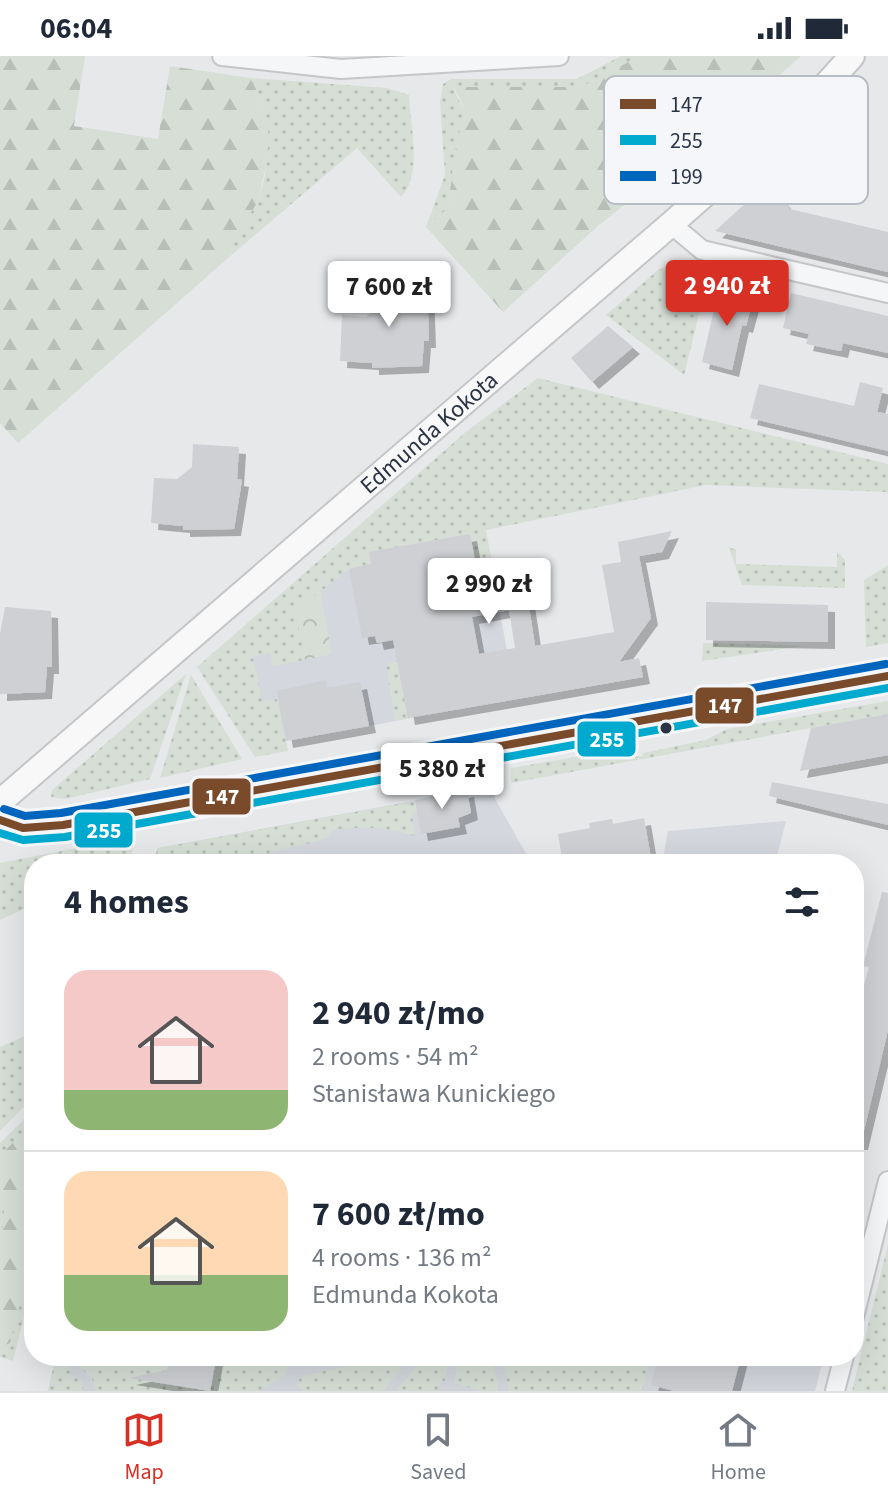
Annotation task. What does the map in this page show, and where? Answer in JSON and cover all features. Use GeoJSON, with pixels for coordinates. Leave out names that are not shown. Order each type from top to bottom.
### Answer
{"type":"FeatureCollection","features":[{"type":"Feature","properties":{"kind":"street"},"geometry":{"type":"LineString","coordinates":[[222,56],[341,69],[559,56]]}},
{"type":"Feature","properties":{"kind":"street","name":"Edmunda Kokota"},"geometry":{"type":"LineString","coordinates":[[834,76],[852,56]]}},
{"type":"Feature","properties":{"kind":"street","name":"Edmunda Kokota"},"geometry":{"type":"LineString","coordinates":[[0,802],[694,204]]}},
{"type":"Feature","properties":{"kind":"street"},"geometry":{"type":"LineString","coordinates":[[671,224],[702,250],[888,293]]}},
{"type":"Feature","properties":{"kind":"street"},"geometry":{"type":"LineString","coordinates":[[0,820],[23,828],[63,825],[888,676]]}},
{"type":"Feature","properties":{"kind":"street"},"geometry":{"type":"LineString","coordinates":[[864,1277],[888,1181]]}},
{"type":"Feature","properties":{"kind":"street"},"geometry":{"type":"LineString","coordinates":[[835,1391],[841,1366]]}},
{"type":"Feature","properties":{"kind":"shaded area"},"geometry":{"type":"Polygon","coordinates":[[[466,432],[507,651],[488,703],[318,736],[260,741],[247,624],[466,432]]]}},
{"type":"Feature","properties":{"kind":"shaded area"},"geometry":{"type":"Polygon","coordinates":[[[494,786],[495,799],[526,854],[156,854],[158,848],[494,786]]]}},
{"type":"Feature","properties":{"kind":"shaded area"},"geometry":{"type":"Polygon","coordinates":[[[786,821],[778,854],[664,854],[668,831],[786,821]]]}},
{"type":"Feature","properties":{"kind":"shaded area"},"geometry":{"type":"Polygon","coordinates":[[[54,1366],[821,1366],[815,1391],[48,1391],[54,1366]]]}},
{"type":"Feature","properties":{"kind":"green space"},"geometry":{"type":"Polygon","coordinates":[[[0,56],[85,56],[74,126],[158,139],[170,66],[250,78],[262,102],[269,140],[258,201],[228,258],[18,443],[0,423],[0,56]]]}},
{"type":"Feature","properties":{"kind":"green space"},"geometry":{"type":"Polygon","coordinates":[[[621,56],[640,56],[581,87],[453,88],[466,114],[456,145],[449,202],[446,210],[426,227],[445,175],[440,102],[443,84],[451,79],[577,79],[621,56]]]}},
{"type":"Feature","properties":{"kind":"green space"},"geometry":{"type":"Polygon","coordinates":[[[640,56],[801,56],[778,76],[604,76],[604,204],[626,204],[503,312],[426,227],[446,210],[449,202],[456,146],[464,116],[453,87],[581,87],[640,56]]]}},
{"type":"Feature","properties":{"kind":"green space"},"geometry":{"type":"Polygon","coordinates":[[[250,78],[387,88],[409,95],[413,134],[412,176],[401,197],[357,148],[228,258],[239,227],[258,201],[268,152],[263,107],[250,78]]]}},
{"type":"Feature","properties":{"kind":"green space"},"geometry":{"type":"Polygon","coordinates":[[[675,263],[709,273],[684,375],[606,315],[658,270],[675,263]]]}},
{"type":"Feature","properties":{"kind":"green space"},"geometry":{"type":"Polygon","coordinates":[[[538,378],[888,464],[888,492],[706,485],[486,530],[501,611],[485,614],[470,534],[370,552],[371,564],[349,569],[296,611],[305,660],[273,666],[270,653],[253,657],[262,701],[277,699],[288,751],[255,757],[197,667],[466,432],[538,378]]]}},
{"type":"Feature","properties":{"kind":"green space"},"geometry":{"type":"Polygon","coordinates":[[[729,548],[736,549],[736,564],[837,567],[837,551],[845,560],[845,588],[742,585],[729,548]]]}},
{"type":"Feature","properties":{"kind":"green space"},"geometry":{"type":"Polygon","coordinates":[[[888,565],[888,643],[866,647],[864,580],[888,565]]]}},
{"type":"Feature","properties":{"kind":"green space"},"geometry":{"type":"Polygon","coordinates":[[[320,591],[332,654],[305,660],[296,611],[320,591]]]}},
{"type":"Feature","properties":{"kind":"green space"},"geometry":{"type":"Polygon","coordinates":[[[703,643],[803,646],[702,661],[703,643]]]}},
{"type":"Feature","properties":{"kind":"green space"},"geometry":{"type":"Polygon","coordinates":[[[428,653],[398,664],[408,718],[395,721],[386,664],[428,653]]]}},
{"type":"Feature","properties":{"kind":"green space"},"geometry":{"type":"Polygon","coordinates":[[[186,674],[150,779],[65,799],[51,797],[52,790],[186,674]]]}},
{"type":"Feature","properties":{"kind":"green space"},"geometry":{"type":"Polygon","coordinates":[[[191,675],[242,759],[160,778],[191,675]]]}},
{"type":"Feature","properties":{"kind":"green space"},"geometry":{"type":"Polygon","coordinates":[[[888,701],[888,714],[511,783],[511,768],[593,754],[623,754],[624,758],[643,756],[643,753],[706,740],[727,729],[888,701]]]}},
{"type":"Feature","properties":{"kind":"green space"},"geometry":{"type":"Polygon","coordinates":[[[416,801],[417,812],[412,813],[415,836],[384,829],[333,830],[326,839],[269,854],[156,854],[158,848],[416,801]]]}},
{"type":"Feature","properties":{"kind":"green space"},"geometry":{"type":"Polygon","coordinates":[[[134,837],[131,854],[46,854],[134,837]]]}},
{"type":"Feature","properties":{"kind":"green space"},"geometry":{"type":"Polygon","coordinates":[[[24,858],[24,909],[0,920],[0,863],[24,858]]]}},
{"type":"Feature","properties":{"kind":"green space"},"geometry":{"type":"Polygon","coordinates":[[[24,1036],[24,1106],[0,1131],[0,1047],[24,1036]]]}},
{"type":"Feature","properties":{"kind":"green space"},"geometry":{"type":"Polygon","coordinates":[[[24,1120],[24,1316],[13,1361],[0,1357],[0,1143],[24,1120]]]}},
{"type":"Feature","properties":{"kind":"green space"},"geometry":{"type":"Polygon","coordinates":[[[24,1131],[24,1286],[10,1343],[0,1347],[0,1244],[5,1218],[0,1191],[0,1156],[24,1131]]]}},
{"type":"Feature","properties":{"kind":"green space"},"geometry":{"type":"Polygon","coordinates":[[[888,1245],[888,1391],[852,1391],[858,1366],[864,1366],[864,1342],[888,1245]]]}},
{"type":"Feature","properties":{"kind":"green space"},"geometry":{"type":"Polygon","coordinates":[[[54,1366],[70,1366],[70,1374],[81,1381],[84,1391],[48,1391],[54,1366]]]}},
{"type":"Feature","properties":{"kind":"green space"},"geometry":{"type":"Polygon","coordinates":[[[79,1366],[289,1366],[282,1377],[259,1391],[96,1391],[92,1378],[79,1366]]]}},
{"type":"Feature","properties":{"kind":"green space"},"geometry":{"type":"Polygon","coordinates":[[[345,1366],[402,1366],[384,1391],[304,1391],[297,1385],[300,1377],[345,1366]]]}},
{"type":"Feature","properties":{"kind":"green space"},"geometry":{"type":"Polygon","coordinates":[[[417,1366],[448,1366],[445,1381],[441,1381],[438,1391],[396,1391],[417,1366]]]}},
{"type":"Feature","properties":{"kind":"green space"},"geometry":{"type":"Polygon","coordinates":[[[457,1366],[494,1366],[499,1391],[481,1391],[454,1383],[457,1366]]]}},
{"type":"Feature","properties":{"kind":"green space"},"geometry":{"type":"Polygon","coordinates":[[[503,1366],[648,1366],[642,1391],[509,1391],[503,1366]]]}},
{"type":"Feature","properties":{"kind":"building"},"geometry":{"type":"Polygon","coordinates":[[[745,204],[786,204],[790,209],[888,232],[888,272],[715,231],[745,204]]]}},
{"type":"Feature","properties":{"kind":"building"},"geometry":{"type":"Polygon","coordinates":[[[381,281],[427,284],[429,341],[424,341],[422,366],[372,368],[372,363],[340,361],[342,315],[366,317],[380,305],[381,281]]]}},
{"type":"Feature","properties":{"kind":"building"},"geometry":{"type":"Polygon","coordinates":[[[719,288],[754,297],[746,326],[742,325],[732,370],[702,362],[719,288]]]}},
{"type":"Feature","properties":{"kind":"building"},"geometry":{"type":"Polygon","coordinates":[[[791,293],[888,316],[888,353],[843,343],[841,351],[806,344],[809,334],[783,328],[791,293]]]}},
{"type":"Feature","properties":{"kind":"building"},"geometry":{"type":"Polygon","coordinates":[[[608,326],[633,347],[592,382],[571,358],[608,326]]]}},
{"type":"Feature","properties":{"kind":"building"},"geometry":{"type":"Polygon","coordinates":[[[860,382],[883,388],[877,412],[888,414],[888,451],[750,418],[759,384],[854,406],[860,382]]]}},
{"type":"Feature","properties":{"kind":"building"},"geometry":{"type":"Polygon","coordinates":[[[193,444],[239,447],[237,479],[242,480],[234,529],[183,530],[183,526],[151,523],[154,478],[177,479],[192,467],[193,444]]]}},
{"type":"Feature","properties":{"kind":"building"},"geometry":{"type":"Polygon","coordinates":[[[672,531],[662,552],[639,556],[651,618],[619,662],[639,658],[643,677],[408,718],[393,640],[377,643],[375,636],[362,638],[349,569],[371,564],[369,552],[470,534],[478,576],[523,567],[535,646],[614,632],[602,565],[621,562],[618,542],[672,531]],[[509,610],[472,617],[479,654],[515,648],[509,610]]]}},
{"type":"Feature","properties":{"kind":"building"},"geometry":{"type":"Polygon","coordinates":[[[706,602],[828,605],[828,642],[706,640],[706,602]]]}},
{"type":"Feature","properties":{"kind":"building"},"geometry":{"type":"Polygon","coordinates":[[[5,607],[51,611],[52,667],[47,667],[45,692],[0,694],[0,634],[5,607]]]}},
{"type":"Feature","properties":{"kind":"building"},"geometry":{"type":"Polygon","coordinates":[[[326,680],[327,688],[360,682],[369,726],[286,741],[277,691],[326,680]]]}},
{"type":"Feature","properties":{"kind":"building"},"geometry":{"type":"Polygon","coordinates":[[[888,714],[888,755],[800,771],[811,728],[888,714]]]}},
{"type":"Feature","properties":{"kind":"building"},"geometry":{"type":"Polygon","coordinates":[[[772,782],[888,804],[888,825],[769,796],[772,782]]]}},
{"type":"Feature","properties":{"kind":"building"},"geometry":{"type":"Polygon","coordinates":[[[467,790],[471,813],[458,818],[460,827],[421,834],[415,800],[467,790]]]}},
{"type":"Feature","properties":{"kind":"building"},"geometry":{"type":"Polygon","coordinates":[[[644,818],[650,854],[561,854],[558,834],[590,828],[589,823],[612,819],[613,824],[644,818]]]}},
{"type":"Feature","properties":{"kind":"building"},"geometry":{"type":"Polygon","coordinates":[[[882,892],[888,893],[888,1030],[864,1130],[864,985],[869,967],[864,966],[882,892]]]}},
{"type":"Feature","properties":{"kind":"building"},"geometry":{"type":"Polygon","coordinates":[[[168,1366],[215,1366],[210,1391],[129,1378],[167,1370],[168,1366]]]}},
{"type":"Feature","properties":{"kind":"building"},"geometry":{"type":"Polygon","coordinates":[[[656,1366],[738,1366],[732,1391],[674,1391],[651,1385],[656,1366]]]}},
{"type":"Feature","properties":{"kind":"transit line","name":"199"},"geometry":{"type":"LineString","coordinates":[[4,809],[25,816],[61,813],[886,664]]}},
{"type":"Feature","properties":{"kind":"transit line","name":"147"},"geometry":{"type":"LineString","coordinates":[[0,820],[23,828],[63,825],[888,676]]}},
{"type":"Feature","properties":{"kind":"transit line","name":"255"},"geometry":{"type":"LineString","coordinates":[[0,833],[23,840],[65,837],[888,688]]}}]}
